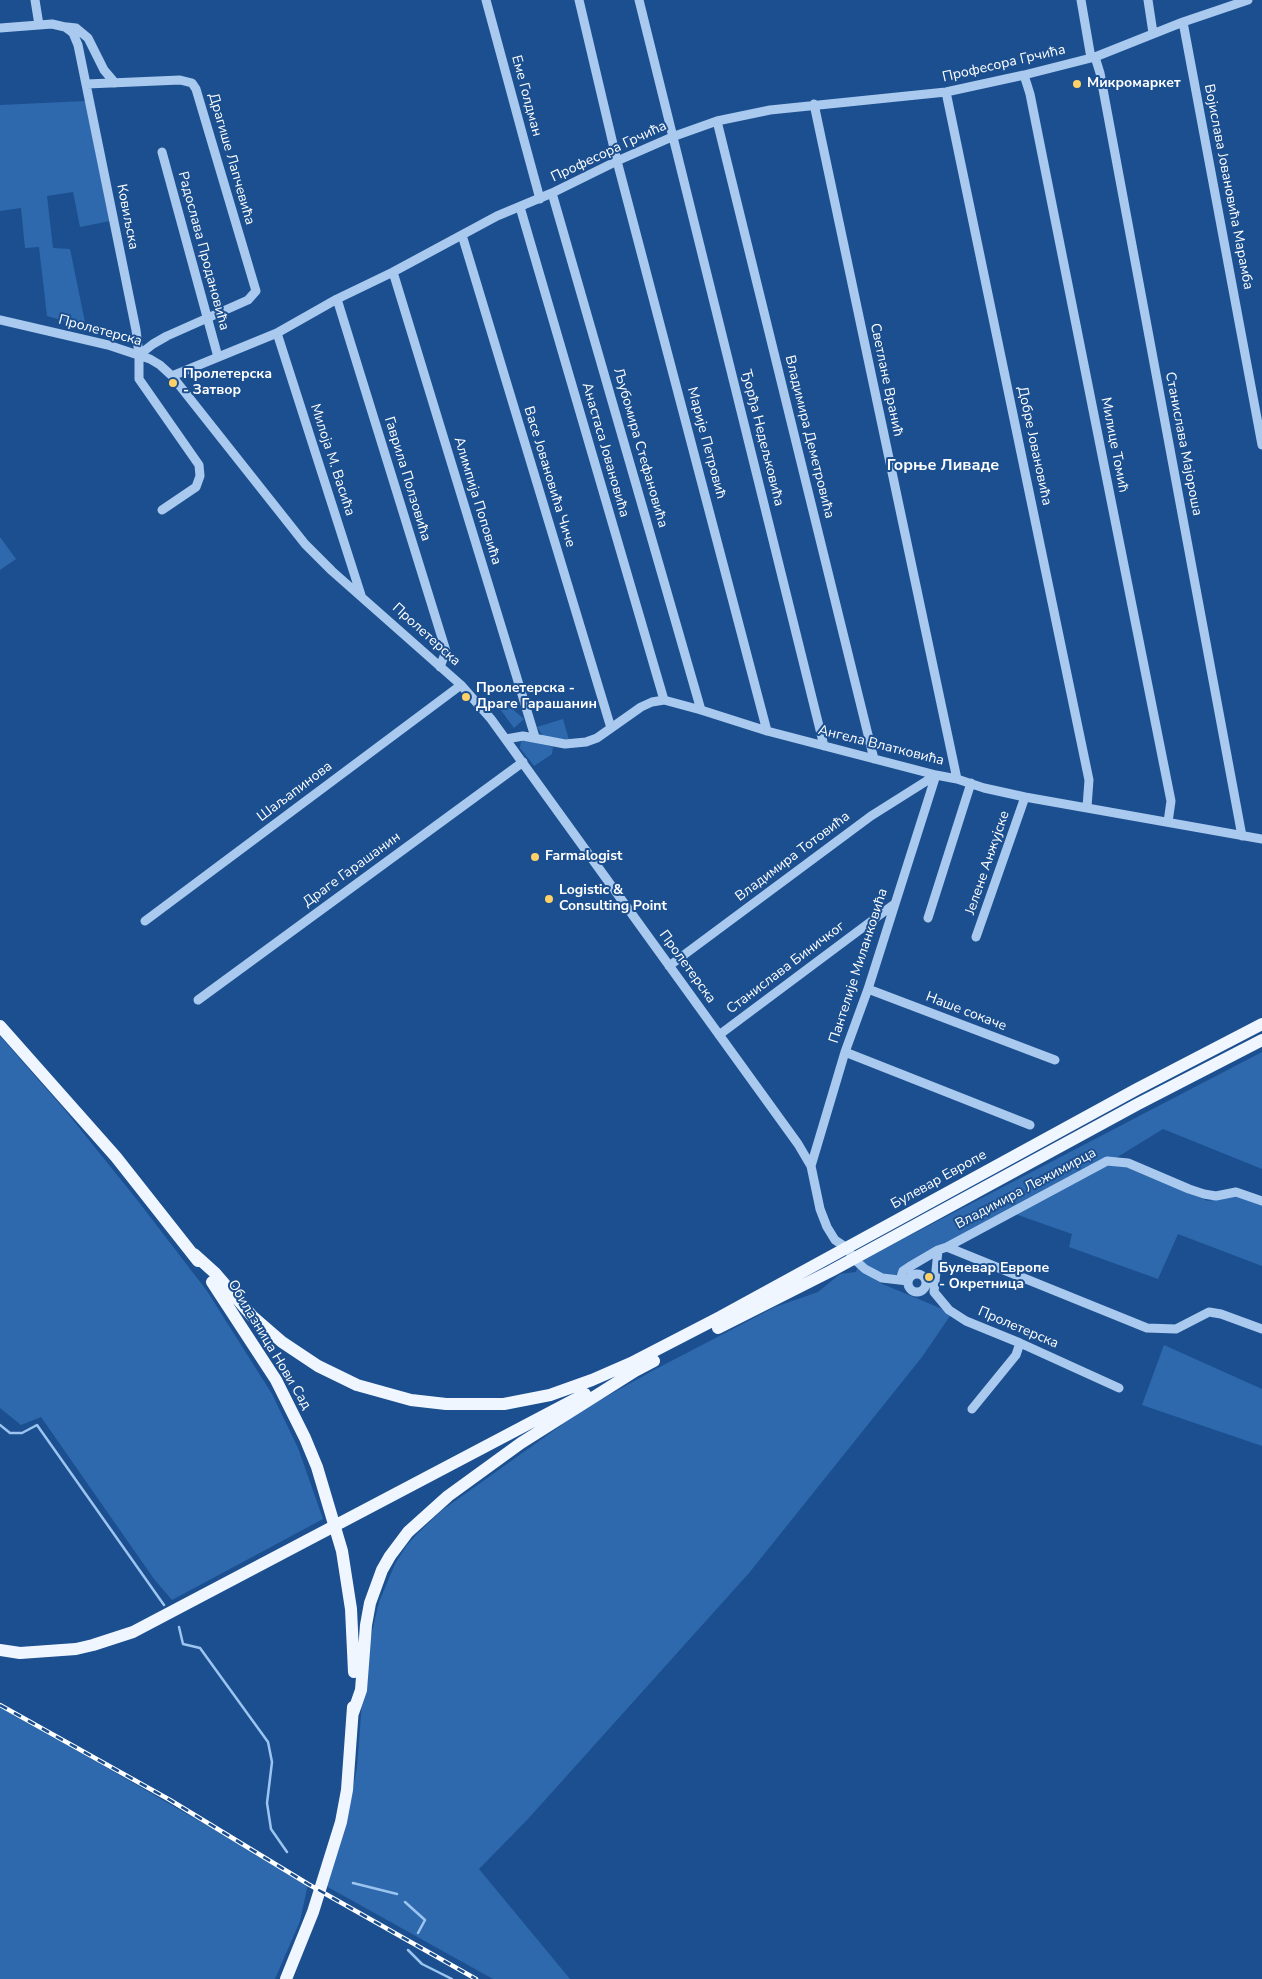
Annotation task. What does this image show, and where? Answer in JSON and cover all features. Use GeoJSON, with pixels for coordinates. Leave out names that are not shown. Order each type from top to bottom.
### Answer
{"type":"FeatureCollection","features":[{"type":"Feature","properties":{"kind":"main road","name":"Булевар Европе"},"geometry":{"type":"LineString","coordinates":[[633,1367],[720,1317],[1128,1094],[1262,1024]]}},
{"type":"Feature","properties":{"kind":"main road","name":"Обилазница Нови Сад"},"geometry":{"type":"LineString","coordinates":[[0,1026],[116,1157],[194,1254],[261,1357],[289,1405],[314,1460],[327,1497],[342,1551],[351,1609],[354,1652],[353,1713],[347,1790],[332,1854],[313,1912],[286,1979]]}},
{"type":"Feature","properties":{"kind":"main road","name":"Булевар Европе"},"geometry":{"type":"LineString","coordinates":[[633,1367],[854,1259],[1138,1104],[1262,1040]]}},
{"type":"Feature","properties":{"kind":"main road"},"geometry":{"type":"LineString","coordinates":[[194,1254],[215,1273],[252,1316],[282,1342],[318,1366],[339,1377],[357,1385],[390,1395],[427,1403],[504,1404],[564,1391],[633,1367]]}},
{"type":"Feature","properties":{"kind":"main road"},"geometry":{"type":"LineString","coordinates":[[0,1650],[39,1652],[76,1649],[133,1632],[633,1367]]}},
{"type":"Feature","properties":{"kind":"main road"},"geometry":{"type":"LineString","coordinates":[[353,1713],[361,1690],[366,1625],[370,1603],[382,1570],[408,1532],[433,1508],[495,1462],[633,1367]]}},
{"type":"Feature","properties":{"kind":"street"},"geometry":{"type":"LineString","coordinates":[[35,0],[39,25]]}},
{"type":"Feature","properties":{"kind":"street","name":"Еме Голдман"},"geometry":{"type":"LineString","coordinates":[[486,0],[540,199]]}},
{"type":"Feature","properties":{"kind":"street","name":"Марије Петровић"},"geometry":{"type":"LineString","coordinates":[[579,0],[617,161],[768,731]]}},
{"type":"Feature","properties":{"kind":"street","name":"Ђорђа Недељковића"},"geometry":{"type":"LineString","coordinates":[[639,0],[824,746]]}},
{"type":"Feature","properties":{"kind":"street"},"geometry":{"type":"LineString","coordinates":[[1081,0],[1093,57]]}},
{"type":"Feature","properties":{"kind":"street"},"geometry":{"type":"LineString","coordinates":[[1148,0],[1154,33]]}},
{"type":"Feature","properties":{"kind":"street","name":"Професора Грчића"},"geometry":{"type":"LineString","coordinates":[[172,376],[277,333],[337,299],[393,272],[497,216],[540,199],[617,161],[672,137],[718,121],[770,110],[946,92],[1024,75],[1093,57],[1229,3],[1248,0]]}},
{"type":"Feature","properties":{"kind":"street","name":"Војислава Јовановића Марамба"},"geometry":{"type":"LineString","coordinates":[[1183,22],[1262,444]]}},
{"type":"Feature","properties":{"kind":"street"},"geometry":{"type":"LineString","coordinates":[[0,28],[52,24],[76,28],[88,38],[104,70],[115,83]]}},
{"type":"Feature","properties":{"kind":"street"},"geometry":{"type":"LineString","coordinates":[[65,27],[73,33],[78,45],[87,84],[115,83]]}},
{"type":"Feature","properties":{"kind":"street","name":"Станислава Мајороша"},"geometry":{"type":"LineString","coordinates":[[1093,57],[1104,93],[1242,836]]}},
{"type":"Feature","properties":{"kind":"street","name":"Милице Томић"},"geometry":{"type":"LineString","coordinates":[[1024,75],[1030,94],[1171,801],[1168,822]]}},
{"type":"Feature","properties":{"kind":"street","name":"Драгише Лапчевића"},"geometry":{"type":"LineString","coordinates":[[115,83],[188,81],[196,88],[256,291],[248,300],[206,317]]}},
{"type":"Feature","properties":{"kind":"street","name":"Ковиљска"},"geometry":{"type":"LineString","coordinates":[[87,84],[136,330],[139,379],[199,465],[200,476],[196,487],[162,510]]}},
{"type":"Feature","properties":{"kind":"street","name":"Добре Јовановића"},"geometry":{"type":"LineString","coordinates":[[946,92],[1089,780],[1087,807]]}},
{"type":"Feature","properties":{"kind":"street","name":"Светлане Вранић"},"geometry":{"type":"LineString","coordinates":[[814,104],[957,779]]}},
{"type":"Feature","properties":{"kind":"street","name":"Владимира Деметровића"},"geometry":{"type":"LineString","coordinates":[[718,121],[874,759]]}},
{"type":"Feature","properties":{"kind":"street","name":"Радослава Продановића"},"geometry":{"type":"LineString","coordinates":[[162,152],[218,357]]}},
{"type":"Feature","properties":{"kind":"street","name":"Љубомира Стефановића"},"geometry":{"type":"LineString","coordinates":[[552,193],[701,710]]}},
{"type":"Feature","properties":{"kind":"street","name":"Анастаса Јовановића"},"geometry":{"type":"LineString","coordinates":[[520,207],[664,700]]}},
{"type":"Feature","properties":{"kind":"street","name":"Васе Јовановића Чиче"},"geometry":{"type":"LineString","coordinates":[[462,235],[611,728]]}},
{"type":"Feature","properties":{"kind":"street","name":"Алимпија Поповића"},"geometry":{"type":"LineString","coordinates":[[393,272],[535,737]]}},
{"type":"Feature","properties":{"kind":"street","name":"Гаврила Ползовића"},"geometry":{"type":"LineString","coordinates":[[337,299],[446,651],[440,667]]}},
{"type":"Feature","properties":{"kind":"street"},"geometry":{"type":"LineString","coordinates":[[139,355],[160,340],[206,317]]}},
{"type":"Feature","properties":{"kind":"street","name":"Пролетерска"},"geometry":{"type":"LineString","coordinates":[[0,320],[108,345],[139,355],[160,365],[172,376],[304,544],[461,685],[482,707],[798,1144],[810,1166],[820,1210],[827,1227],[835,1240],[847,1248],[854,1259]]}},
{"type":"Feature","properties":{"kind":"street","name":"Милоја М. Васића"},"geometry":{"type":"LineString","coordinates":[[277,333],[362,596]]}},
{"type":"Feature","properties":{"kind":"street","name":"Шаљапинова"},"geometry":{"type":"LineString","coordinates":[[145,921],[461,685]]}},
{"type":"Feature","properties":{"kind":"street"},"geometry":{"type":"LineString","coordinates":[[506,739],[523,736],[565,744],[586,742],[598,738],[641,707],[652,702],[664,700]]}},
{"type":"Feature","properties":{"kind":"street","name":"Ангела Влатковића"},"geometry":{"type":"LineString","coordinates":[[664,700],[768,731],[1025,797],[1262,840]]}},
{"type":"Feature","properties":{"kind":"street","name":"Драге Гарашанин"},"geometry":{"type":"LineString","coordinates":[[198,1000],[522,762]]}},
{"type":"Feature","properties":{"kind":"street","name":"Пантелије Миланковића"},"geometry":{"type":"LineString","coordinates":[[810,1166],[844,1052],[868,989],[936,775]]}},
{"type":"Feature","properties":{"kind":"street","name":"Владимира Тотовића"},"geometry":{"type":"LineString","coordinates":[[670,966],[871,816],[936,775]]}},
{"type":"Feature","properties":{"kind":"street"},"geometry":{"type":"LineString","coordinates":[[928,918],[971,783]]}},
{"type":"Feature","properties":{"kind":"street","name":"Јелене Анжујске"},"geometry":{"type":"LineString","coordinates":[[976,937],[1025,797]]}},
{"type":"Feature","properties":{"kind":"street","name":"Станислава Биничког"},"geometry":{"type":"LineString","coordinates":[[719,1035],[894,904]]}},
{"type":"Feature","properties":{"kind":"street","name":"Наше сокаче"},"geometry":{"type":"LineString","coordinates":[[868,989],[1056,1060]]}},
{"type":"Feature","properties":{"kind":"street"},"geometry":{"type":"LineString","coordinates":[[844,1052],[1030,1125]]}},
{"type":"Feature","properties":{"kind":"street","name":"Владимира Лежимирца"},"geometry":{"type":"LineString","coordinates":[[904,1280],[903,1271],[909,1266],[1107,1161],[1128,1163],[1204,1194],[1216,1196],[1236,1192],[1262,1201]]}},
{"type":"Feature","properties":{"kind":"street"},"geometry":{"type":"LineString","coordinates":[[854,1259],[882,1278],[904,1280],[914,1292],[930,1290],[943,1248],[1147,1328],[1176,1329],[1209,1312],[1222,1314],[1262,1329]]}},
{"type":"Feature","properties":{"kind":"street","name":"Пролетерска"},"geometry":{"type":"LineString","coordinates":[[904,1280],[914,1274],[922,1275],[926,1279],[930,1290],[949,1310],[966,1321],[1020,1343],[1119,1388]]}},
{"type":"Feature","properties":{"kind":"street"},"geometry":{"type":"LineString","coordinates":[[972,1409],[1016,1355],[1020,1343]]}},
{"type":"Feature","properties":{"kind":"shaded area"},"geometry":{"type":"Polygon","coordinates":[[[86,101],[110,221],[80,227],[73,192],[47,196],[53,248],[70,249],[86,327],[47,316],[39,247],[25,248],[21,208],[0,211],[0,105],[86,101]]]}},
{"type":"Feature","properties":{"kind":"shaded area"},"geometry":{"type":"Polygon","coordinates":[[[0,537],[16,559],[0,570],[0,537]]]}},
{"type":"Feature","properties":{"kind":"shaded area"},"geometry":{"type":"Polygon","coordinates":[[[502,700],[524,719],[514,728],[497,705],[502,700]]]}},
{"type":"Feature","properties":{"kind":"shaded area"},"geometry":{"type":"Polygon","coordinates":[[[563,719],[569,740],[543,736],[537,727],[563,719]]]}},
{"type":"Feature","properties":{"kind":"shaded area"},"geometry":{"type":"Polygon","coordinates":[[[521,741],[553,747],[552,754],[534,766],[520,748],[521,741]]]}},
{"type":"Feature","properties":{"kind":"shaded area"},"geometry":{"type":"Polygon","coordinates":[[[0,1036],[64,1109],[207,1291],[272,1394],[298,1448],[323,1519],[172,1600],[154,1579],[41,1417],[21,1425],[0,1408],[0,1036]]]}},
{"type":"Feature","properties":{"kind":"shaded area"},"geometry":{"type":"Polygon","coordinates":[[[1262,1052],[1262,1169],[1163,1129],[1111,1161],[1208,1201],[1243,1194],[1262,1201],[1262,1266],[1178,1234],[1158,1279],[1069,1247],[1072,1234],[1015,1214],[880,1283],[952,1313],[922,1357],[749,1573],[527,1820],[479,1869],[570,1979],[493,1979],[326,1886],[348,1812],[357,1768],[365,1662],[379,1602],[395,1564],[407,1545],[441,1511],[584,1409],[775,1307],[818,1292],[840,1274],[856,1272],[859,1262],[1262,1052]]]}},
{"type":"Feature","properties":{"kind":"shaded area"},"geometry":{"type":"Polygon","coordinates":[[[1164,1345],[1262,1389],[1262,1446],[1142,1405],[1164,1345]]]}},
{"type":"Feature","properties":{"kind":"shaded area"},"geometry":{"type":"Polygon","coordinates":[[[0,1706],[308,1884],[300,1921],[275,1979],[0,1979],[0,1706]]]}},
{"type":"Feature","properties":{"kind":"waterway"},"geometry":{"type":"LineString","coordinates":[[0,1425],[10,1433],[22,1433],[37,1425],[164,1605]]}},
{"type":"Feature","properties":{"kind":"waterway"},"geometry":{"type":"LineString","coordinates":[[179,1627],[183,1644],[200,1648],[268,1742],[272,1762],[267,1803],[271,1829],[287,1852]]}},
{"type":"Feature","properties":{"kind":"waterway"},"geometry":{"type":"LineString","coordinates":[[353,1883],[397,1894]]}},
{"type":"Feature","properties":{"kind":"waterway"},"geometry":{"type":"LineString","coordinates":[[405,1902],[425,1920],[418,1933]]}},
{"type":"Feature","properties":{"kind":"waterway"},"geometry":{"type":"LineString","coordinates":[[408,1950],[422,1964],[452,1979]]}},
{"type":"Feature","properties":{"kind":"railway"},"geometry":{"type":"LineString","coordinates":[[0,1705],[170,1800],[308,1884],[476,1979]]}},
{"type":"Feature","properties":{"kind":"place","name":"Микромаркет"},"geometry":{"type":"Point","coordinates":[1077,84]}},
{"type":"Feature","properties":{"kind":"place","name":"Пролетерска - Затвор"},"geometry":{"type":"Point","coordinates":[173,383]}},
{"type":"Feature","properties":{"kind":"place","name":"Пролетерска - Драге Гарашанин"},"geometry":{"type":"Point","coordinates":[466,697]}},
{"type":"Feature","properties":{"kind":"place","name":"Farmalogist"},"geometry":{"type":"Point","coordinates":[535,857]}},
{"type":"Feature","properties":{"kind":"place","name":"Logistic & Consulting Point"},"geometry":{"type":"Point","coordinates":[549,899]}},
{"type":"Feature","properties":{"kind":"place","name":"Булевар Европе - Окретница"},"geometry":{"type":"Point","coordinates":[929,1277]}},
{"type":"Feature","properties":{"kind":"district","name":"Горње Ливаде"},"geometry":{"type":"Point","coordinates":[943,466]}}]}
